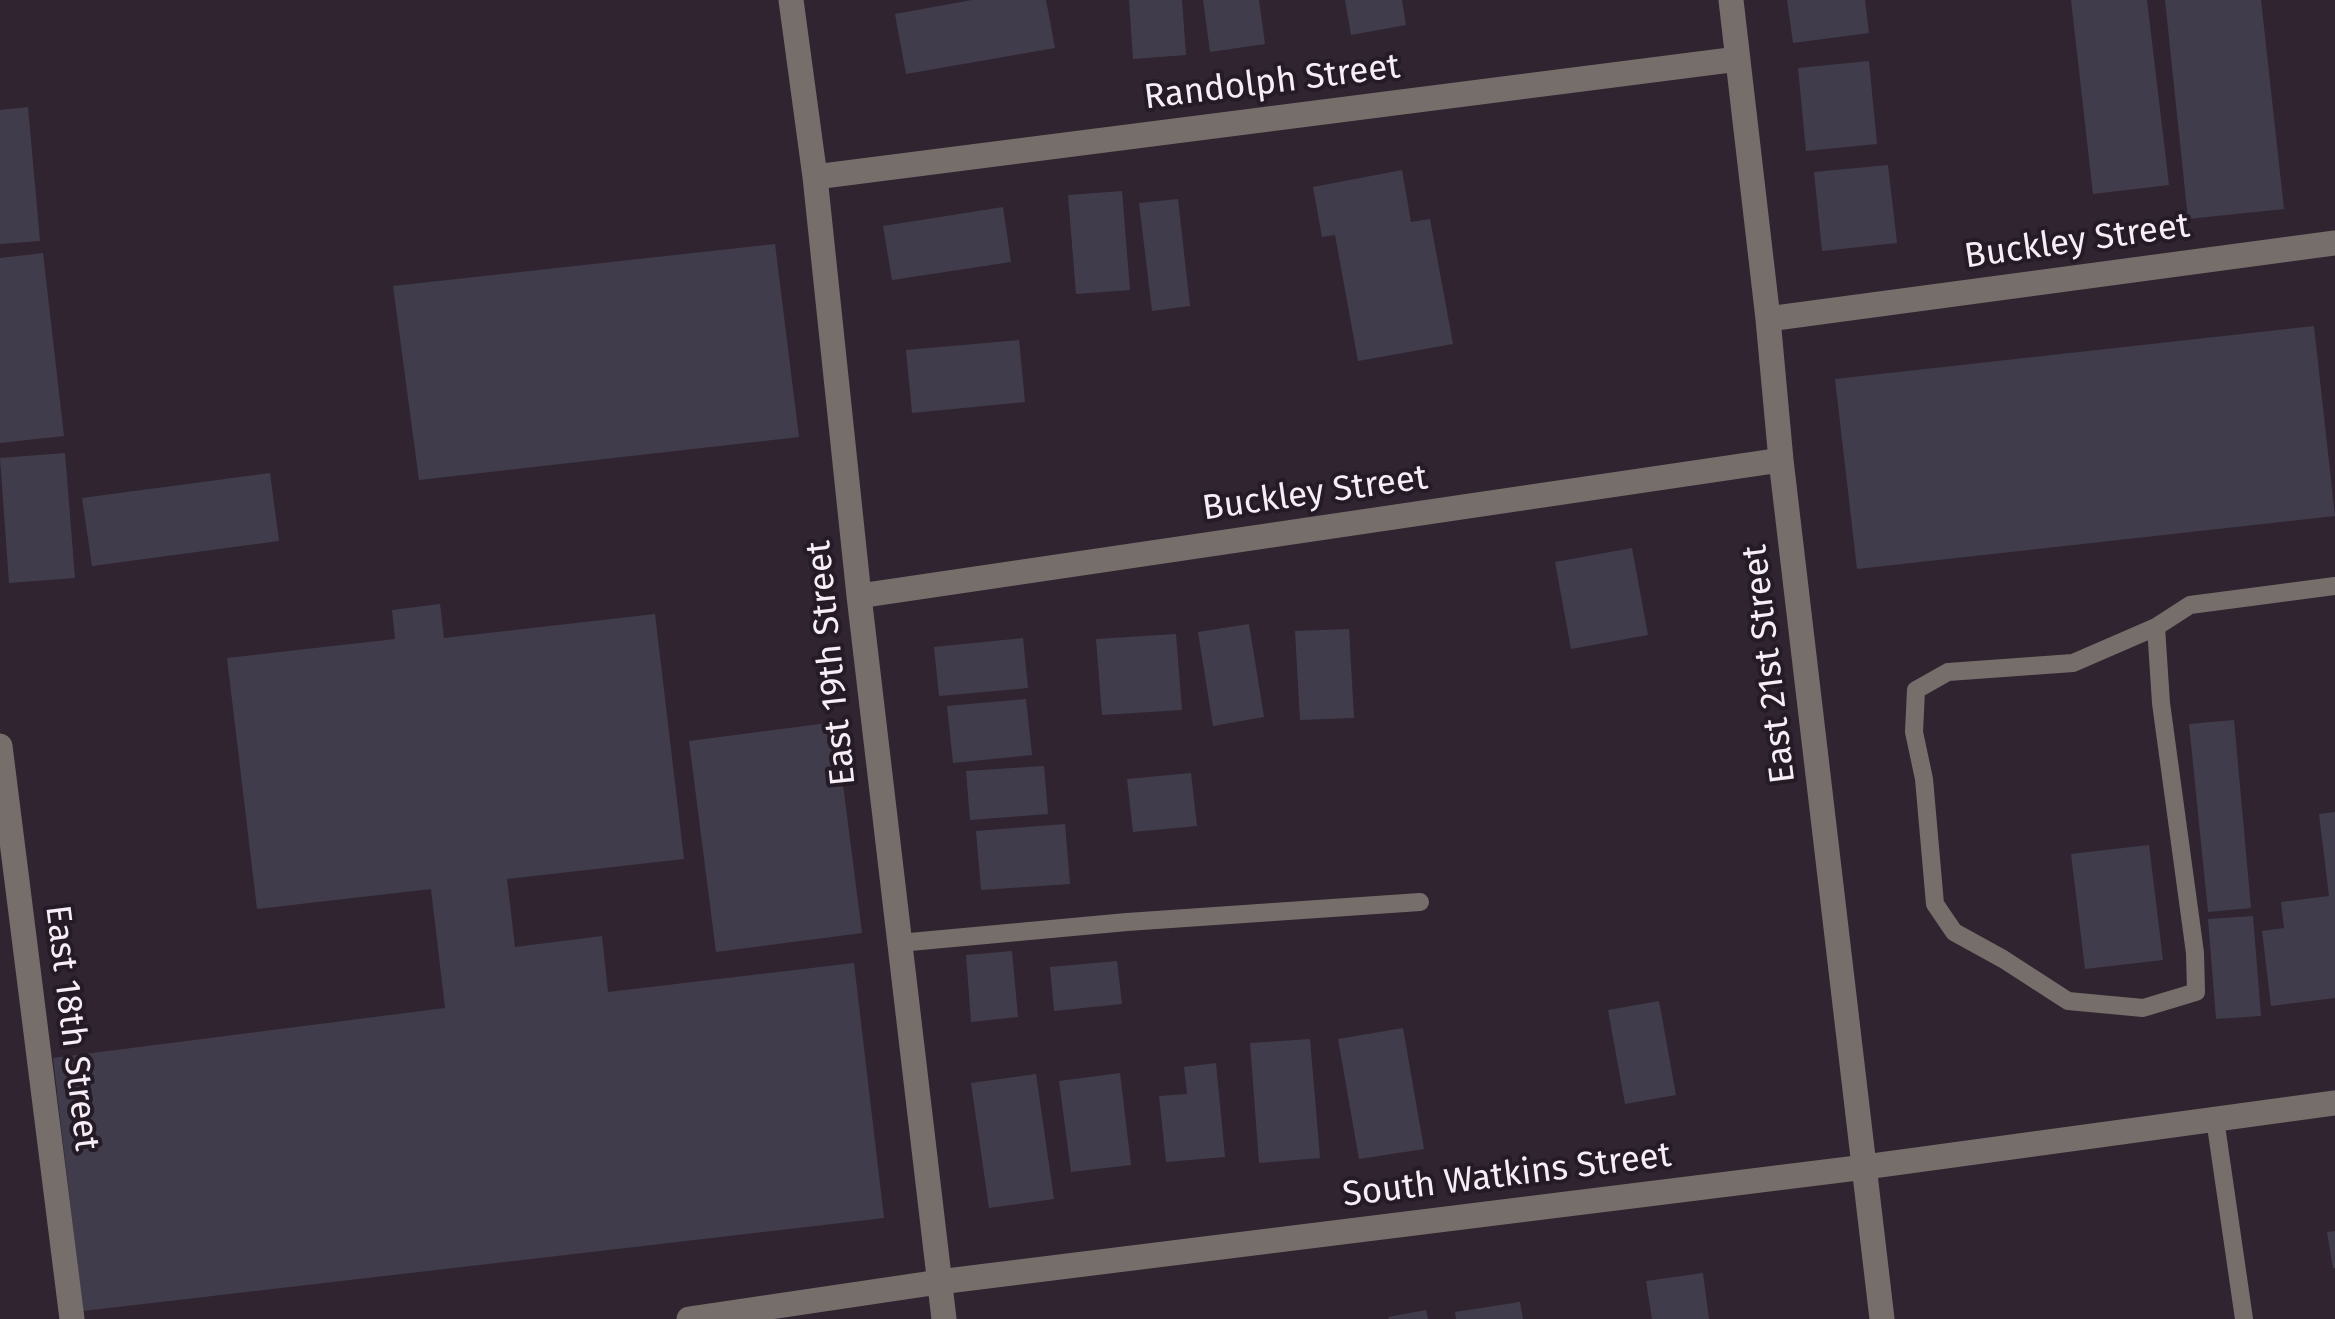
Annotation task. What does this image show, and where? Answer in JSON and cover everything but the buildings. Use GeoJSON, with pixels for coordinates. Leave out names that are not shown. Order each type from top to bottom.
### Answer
{"type":"FeatureCollection","features":[{"type":"Feature","properties":{"kind":"street","name":"East 19th Street"},"geometry":{"type":"LineString","coordinates":[[791,0],[815,177],[859,596],[944,1319]]}},
{"type":"Feature","properties":{"kind":"street","name":"East 21st Street"},"geometry":{"type":"LineString","coordinates":[[1731,0],[1768,319],[1780,460],[1882,1319]]}},
{"type":"Feature","properties":{"kind":"street","name":"Randolph Street"},"geometry":{"type":"LineString","coordinates":[[815,177],[1738,59]]}},
{"type":"Feature","properties":{"kind":"street","name":"Buckley Street"},"geometry":{"type":"LineString","coordinates":[[1768,319],[2335,243]]}},
{"type":"Feature","properties":{"kind":"street","name":"Buckley Street"},"geometry":{"type":"LineString","coordinates":[[859,596],[1780,460]]}},
{"type":"Feature","properties":{"kind":"street","name":"East 18th Street"},"geometry":{"type":"LineString","coordinates":[[0,746],[72,1319]]}},
{"type":"Feature","properties":{"kind":"street","name":"South Watkins Street"},"geometry":{"type":"LineString","coordinates":[[689,1319],[939,1282],[1865,1167],[2335,1103]]}},
{"type":"Feature","properties":{"kind":"lane"},"geometry":{"type":"LineString","coordinates":[[2156,627],[2161,703],[2195,953],[2196,992],[2144,1008],[2068,1001],[2004,958],[1954,932],[1935,904],[1924,779],[1914,732],[1916,690],[1948,672],[2073,664],[2156,627],[2190,605],[2335,586]]}},
{"type":"Feature","properties":{"kind":"lane"},"geometry":{"type":"LineString","coordinates":[[900,942],[1420,902]]}},
{"type":"Feature","properties":{"kind":"lane"},"geometry":{"type":"LineString","coordinates":[[2215,1119],[2244,1319]]}}]}
